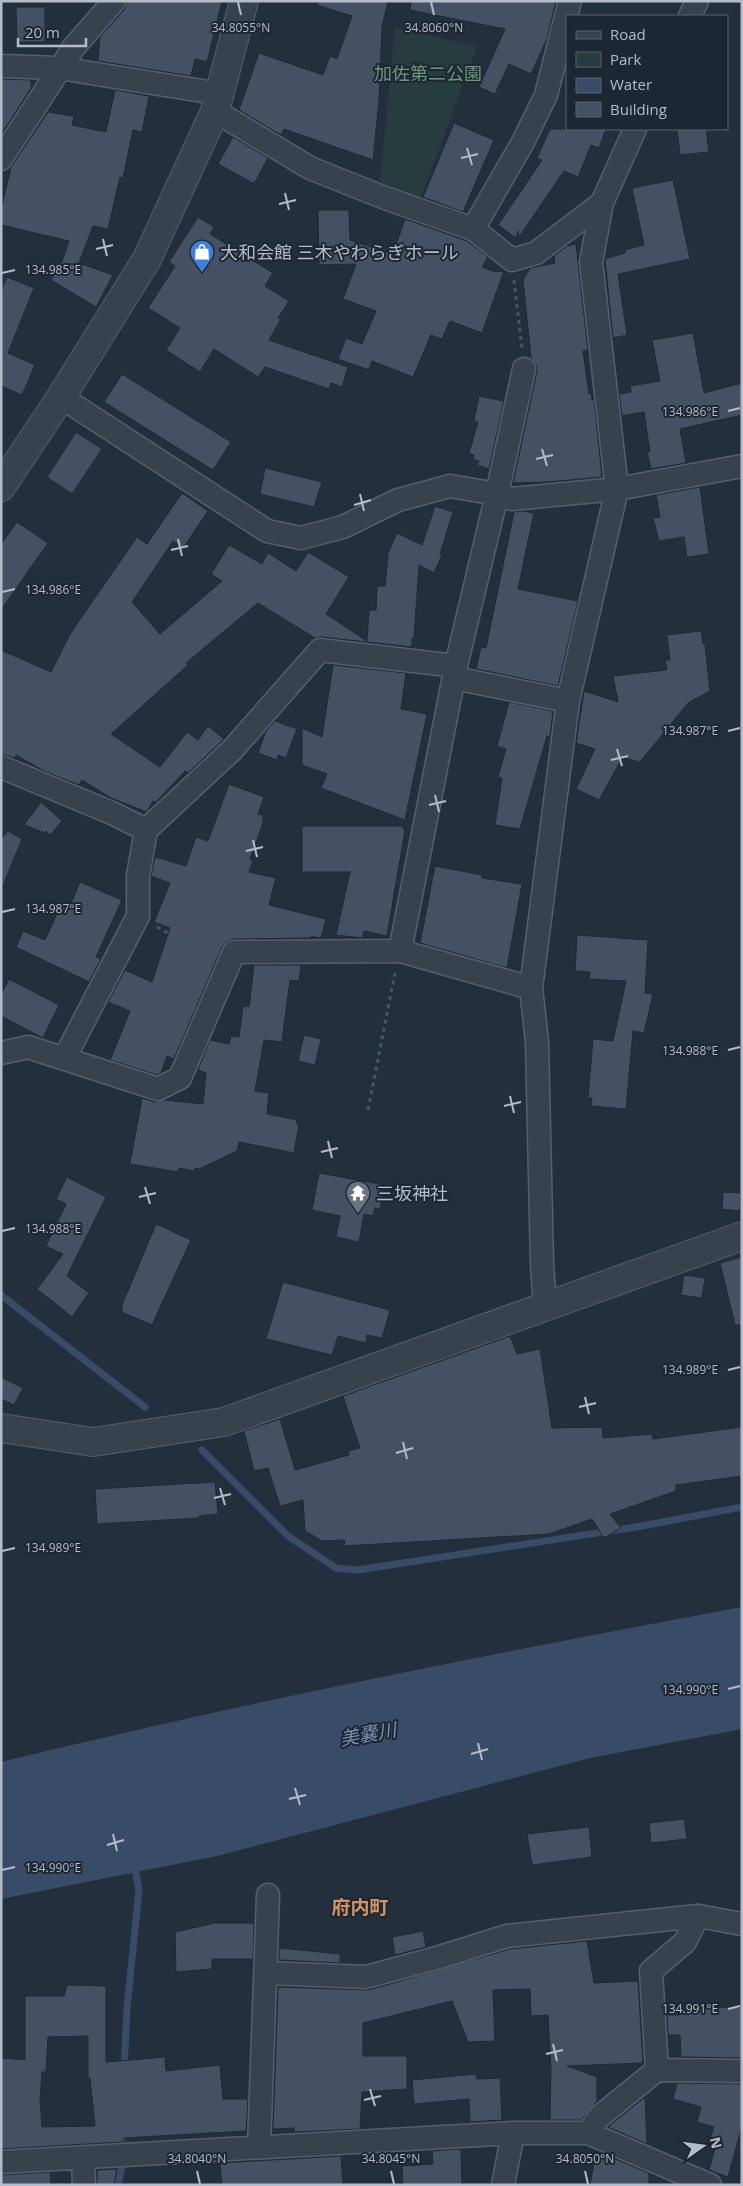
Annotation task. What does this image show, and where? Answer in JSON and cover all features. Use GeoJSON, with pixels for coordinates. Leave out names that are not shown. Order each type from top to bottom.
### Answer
{"type":"FeatureCollection","features":[{"type":"Feature","properties":{"kind":"street"},"geometry":{"type":"LineString","coordinates":[[1,159],[33,113],[59,68],[74,47],[114,1]]}},
{"type":"Feature","properties":{"kind":"street"},"geometry":{"type":"LineString","coordinates":[[1,486],[62,397],[147,259],[218,103],[244,1]]}},
{"type":"Feature","properties":{"kind":"street"},"geometry":{"type":"LineString","coordinates":[[566,15],[570,1]]}},
{"type":"Feature","properties":{"kind":"street"},"geometry":{"type":"LineString","coordinates":[[690,15],[697,1]]}},
{"type":"Feature","properties":{"kind":"street"},"geometry":{"type":"LineString","coordinates":[[473,228],[523,142],[546,94],[566,16]]}},
{"type":"Feature","properties":{"kind":"street"},"geometry":{"type":"LineString","coordinates":[[1,66],[59,68],[218,103],[310,168],[385,198],[473,228],[512,260],[536,254],[602,203]]}},
{"type":"Feature","properties":{"kind":"street"},"geometry":{"type":"LineString","coordinates":[[545,1306],[542,1264],[538,1042],[531,988],[568,701],[617,489],[591,262],[602,203],[635,130]]}},
{"type":"Feature","properties":{"kind":"street"},"geometry":{"type":"LineString","coordinates":[[400,950],[455,672],[524,369]]}},
{"type":"Feature","properties":{"kind":"street"},"geometry":{"type":"LineString","coordinates":[[62,397],[268,531],[301,538],[343,527],[398,500],[450,486],[497,494],[512,499],[617,489],[742,466]]}},
{"type":"Feature","properties":{"kind":"street"},"geometry":{"type":"LineString","coordinates":[[64,1059],[138,916],[138,876],[146,830],[232,750],[320,650],[455,672],[568,701]]}},
{"type":"Feature","properties":{"kind":"street"},"geometry":{"type":"LineString","coordinates":[[1,768],[112,813],[146,830]]}},
{"type":"Feature","properties":{"kind":"street"},"geometry":{"type":"LineString","coordinates":[[1,1054],[28,1048],[158,1089],[180,1078],[234,952],[400,950],[531,988]]}},
{"type":"Feature","properties":{"kind":"street"},"geometry":{"type":"LineString","coordinates":[[1,1428],[93,1442],[224,1422],[742,1236]]}},
{"type":"Feature","properties":{"kind":"street"},"geometry":{"type":"LineString","coordinates":[[259,2146],[268,1895]]}},
{"type":"Feature","properties":{"kind":"street"},"geometry":{"type":"LineString","coordinates":[[266,1973],[366,1977],[507,1936],[698,1916],[742,1924]]}},
{"type":"Feature","properties":{"kind":"street"},"geometry":{"type":"LineString","coordinates":[[657,2070],[651,1971],[685,1942],[698,1916]]}},
{"type":"Feature","properties":{"kind":"street"},"geometry":{"type":"LineString","coordinates":[[588,2133],[599,2117],[657,2070],[742,2071]]}},
{"type":"Feature","properties":{"kind":"street"},"geometry":{"type":"LineString","coordinates":[[502,2185],[512,2132]]}},
{"type":"Feature","properties":{"kind":"street"},"geometry":{"type":"LineString","coordinates":[[1,2162],[512,2132],[588,2133],[710,2185]]}},
{"type":"Feature","properties":{"kind":"street"},"geometry":{"type":"LineString","coordinates":[[83,2157],[84,2185]]}},
{"type":"Feature","properties":{"kind":"path"},"geometry":{"type":"LineString","coordinates":[[512,260],[524,369]]}},
{"type":"Feature","properties":{"kind":"path"},"geometry":{"type":"LineString","coordinates":[[138,916],[181,940],[234,952]]}},
{"type":"Feature","properties":{"kind":"path"},"geometry":{"type":"LineString","coordinates":[[368,1110],[400,950]]}},
{"type":"Feature","properties":{"kind":"green space","name":"加佐第二公園"},"geometry":{"type":"Polygon","coordinates":[[[395,27],[477,47],[418,206],[380,181],[395,27]]]}},
{"type":"Feature","properties":{"kind":"water","name":"美嚢川"},"geometry":{"type":"Polygon","coordinates":[[[742,1607],[742,1729],[590,1758],[217,1856],[1,1899],[1,1762],[185,1719],[370,1679],[742,1607]]]}},
{"type":"Feature","properties":{"kind":"building"},"geometry":{"type":"Polygon","coordinates":[[[127,1],[222,1],[207,62],[195,59],[191,76],[98,61],[100,37],[124,10],[127,1]]]}},
{"type":"Feature","properties":{"kind":"building"},"geometry":{"type":"Polygon","coordinates":[[[318,1],[388,1],[382,27],[379,100],[373,160],[284,129],[281,135],[239,110],[259,53],[323,75],[330,56],[337,59],[352,16],[317,5],[318,1]]]}},
{"type":"Feature","properties":{"kind":"building"},"geometry":{"type":"Polygon","coordinates":[[[411,1],[556,1],[547,39],[531,74],[509,64],[495,94],[479,87],[505,29],[410,10],[411,1]]]}},
{"type":"Feature","properties":{"kind":"building"},"geometry":{"type":"Polygon","coordinates":[[[16,7],[45,7],[45,42],[17,42],[16,7]]]}},
{"type":"Feature","properties":{"kind":"building"},"geometry":{"type":"Polygon","coordinates":[[[1,79],[31,80],[31,88],[4,130],[1,130],[1,79]]]}},
{"type":"Feature","properties":{"kind":"building"},"geometry":{"type":"Polygon","coordinates":[[[115,90],[149,96],[142,132],[133,130],[123,178],[120,177],[108,229],[93,226],[79,263],[113,275],[96,307],[51,280],[62,261],[69,241],[1,225],[1,210],[11,167],[48,112],[74,116],[72,125],[106,132],[115,90]]]}},
{"type":"Feature","properties":{"kind":"building"},"geometry":{"type":"Polygon","coordinates":[[[454,123],[494,140],[463,212],[423,197],[454,123]]]}},
{"type":"Feature","properties":{"kind":"building"},"geometry":{"type":"Polygon","coordinates":[[[550,129],[606,130],[599,148],[591,145],[578,177],[564,171],[519,237],[518,231],[516,238],[498,225],[542,160],[537,158],[550,129]]]}},
{"type":"Feature","properties":{"kind":"building"},"geometry":{"type":"Polygon","coordinates":[[[677,130],[706,130],[709,152],[680,155],[677,130]]]}},
{"type":"Feature","properties":{"kind":"building"},"geometry":{"type":"Polygon","coordinates":[[[233,137],[268,158],[253,183],[218,164],[233,137]]]}},
{"type":"Feature","properties":{"kind":"building"},"geometry":{"type":"Polygon","coordinates":[[[673,180],[690,259],[618,274],[627,335],[613,338],[605,259],[625,253],[625,250],[644,245],[632,188],[673,180]]]}},
{"type":"Feature","properties":{"kind":"building"},"geometry":{"type":"Polygon","coordinates":[[[318,210],[349,210],[350,240],[393,254],[405,219],[467,241],[488,257],[482,267],[495,272],[504,271],[482,333],[450,321],[442,339],[431,335],[413,377],[372,361],[369,370],[338,359],[346,338],[362,344],[376,311],[343,299],[356,264],[319,265],[318,210]]]}},
{"type":"Feature","properties":{"kind":"building"},"geometry":{"type":"Polygon","coordinates":[[[198,217],[214,227],[210,234],[273,273],[265,286],[289,301],[278,318],[281,319],[269,340],[348,367],[342,387],[331,383],[329,389],[265,367],[258,377],[214,349],[200,372],[166,350],[180,328],[148,308],[175,266],[169,262],[198,217]]]}},
{"type":"Feature","properties":{"kind":"building"},"geometry":{"type":"Polygon","coordinates":[[[576,244],[588,350],[583,351],[589,394],[591,393],[592,400],[594,399],[602,477],[513,483],[537,371],[536,365],[531,358],[523,280],[530,268],[555,263],[554,256],[567,246],[576,244]]]}},
{"type":"Feature","properties":{"kind":"building"},"geometry":{"type":"Polygon","coordinates":[[[7,277],[34,288],[8,353],[35,365],[22,395],[1,386],[1,291],[7,277]]]}},
{"type":"Feature","properties":{"kind":"building"},"geometry":{"type":"Polygon","coordinates":[[[693,333],[704,393],[742,383],[742,415],[680,429],[686,463],[651,469],[647,452],[650,452],[644,412],[622,416],[619,394],[631,392],[630,386],[660,381],[652,340],[693,333]]]}},
{"type":"Feature","properties":{"kind":"building"},"geometry":{"type":"Polygon","coordinates":[[[122,374],[231,442],[213,470],[104,402],[122,374]]]}},
{"type":"Feature","properties":{"kind":"building"},"geometry":{"type":"Polygon","coordinates":[[[479,396],[504,401],[489,469],[477,465],[479,461],[473,459],[474,455],[469,453],[478,422],[474,421],[479,396]]]}},
{"type":"Feature","properties":{"kind":"building"},"geometry":{"type":"Polygon","coordinates":[[[76,432],[102,449],[72,494],[47,477],[76,432]]]}},
{"type":"Feature","properties":{"kind":"building"},"geometry":{"type":"Polygon","coordinates":[[[265,468],[322,482],[314,507],[260,494],[265,468]]]}},
{"type":"Feature","properties":{"kind":"building"},"geometry":{"type":"Polygon","coordinates":[[[700,487],[709,554],[687,557],[684,537],[659,541],[653,518],[660,517],[656,495],[700,487]]]}},
{"type":"Feature","properties":{"kind":"building"},"geometry":{"type":"Polygon","coordinates":[[[182,493],[208,511],[183,548],[173,541],[132,602],[160,634],[222,581],[211,574],[229,545],[262,564],[268,553],[296,571],[308,552],[349,577],[326,614],[367,641],[369,610],[376,610],[377,586],[385,586],[388,553],[397,533],[422,545],[435,506],[453,512],[440,554],[442,555],[434,573],[419,565],[412,647],[322,637],[315,638],[258,603],[186,663],[188,665],[111,734],[160,767],[187,732],[198,740],[208,726],[224,739],[188,773],[185,771],[156,802],[153,801],[147,812],[111,798],[82,780],[79,785],[44,771],[16,755],[15,758],[1,754],[1,650],[51,672],[70,634],[137,537],[147,544],[182,493]]]}},
{"type":"Feature","properties":{"kind":"building"},"geometry":{"type":"Polygon","coordinates":[[[514,512],[534,513],[518,589],[578,601],[558,686],[476,669],[481,647],[486,648],[514,512]]]}},
{"type":"Feature","properties":{"kind":"building"},"geometry":{"type":"Polygon","coordinates":[[[17,522],[48,543],[1,610],[1,544],[17,522]]]}},
{"type":"Feature","properties":{"kind":"building"},"geometry":{"type":"Polygon","coordinates":[[[701,631],[703,644],[705,644],[710,691],[688,703],[640,762],[621,757],[599,800],[576,789],[595,749],[576,743],[584,691],[618,702],[613,676],[667,670],[665,660],[670,660],[667,635],[701,631]]]}},
{"type":"Feature","properties":{"kind":"building"},"geometry":{"type":"Polygon","coordinates":[[[333,665],[406,673],[401,709],[427,714],[405,820],[321,788],[327,774],[302,765],[302,728],[322,737],[333,665]]]}},
{"type":"Feature","properties":{"kind":"building"},"geometry":{"type":"Polygon","coordinates":[[[509,702],[553,711],[550,737],[547,736],[520,829],[495,825],[502,778],[498,777],[506,749],[497,746],[509,702]]]}},
{"type":"Feature","properties":{"kind":"building"},"geometry":{"type":"Polygon","coordinates":[[[275,721],[297,729],[286,758],[278,755],[277,760],[258,753],[266,731],[275,721]]]}},
{"type":"Feature","properties":{"kind":"building"},"geometry":{"type":"Polygon","coordinates":[[[229,784],[264,797],[258,814],[263,815],[263,823],[250,859],[253,860],[249,872],[276,878],[269,905],[326,919],[321,938],[311,936],[311,938],[234,939],[227,941],[222,947],[174,1059],[167,1056],[161,1073],[157,1075],[110,1060],[130,1011],[108,1002],[125,970],[152,982],[170,928],[154,922],[170,883],[151,876],[155,857],[186,866],[196,837],[208,841],[229,784]]]}},
{"type":"Feature","properties":{"kind":"building"},"geometry":{"type":"Polygon","coordinates":[[[41,802],[62,821],[50,835],[46,831],[45,833],[24,825],[41,802]]]}},
{"type":"Feature","properties":{"kind":"building"},"geometry":{"type":"Polygon","coordinates":[[[302,826],[404,826],[403,829],[405,830],[387,936],[364,931],[362,938],[336,935],[350,872],[302,872],[302,826]]]}},
{"type":"Feature","properties":{"kind":"building"},"geometry":{"type":"Polygon","coordinates":[[[8,831],[22,839],[2,888],[1,839],[8,831]]]}},
{"type":"Feature","properties":{"kind":"building"},"geometry":{"type":"Polygon","coordinates":[[[435,866],[482,875],[482,878],[522,884],[507,968],[420,943],[435,866]]]}},
{"type":"Feature","properties":{"kind":"building"},"geometry":{"type":"Polygon","coordinates":[[[80,882],[122,900],[96,957],[101,959],[89,982],[16,947],[23,931],[45,940],[62,903],[70,906],[80,882]]]}},
{"type":"Feature","properties":{"kind":"building"},"geometry":{"type":"Polygon","coordinates":[[[577,935],[648,940],[645,993],[653,994],[644,1033],[633,1031],[626,1109],[591,1106],[592,1098],[588,1098],[593,1039],[613,1041],[626,981],[589,979],[590,972],[575,971],[577,935]]]}},
{"type":"Feature","properties":{"kind":"building"},"geometry":{"type":"Polygon","coordinates":[[[254,965],[301,965],[299,981],[290,980],[282,1042],[264,1040],[255,1091],[269,1093],[267,1114],[297,1120],[296,1124],[299,1124],[294,1153],[239,1142],[237,1151],[199,1169],[195,1168],[194,1171],[179,1168],[178,1172],[130,1164],[142,1098],[155,1102],[164,1100],[203,1104],[206,1073],[198,1070],[210,1040],[229,1044],[231,1036],[239,1037],[243,1006],[249,1007],[254,965]]]}},
{"type":"Feature","properties":{"kind":"building"},"geometry":{"type":"Polygon","coordinates":[[[9,979],[59,1005],[43,1038],[1,1016],[1,994],[9,979]]]}},
{"type":"Feature","properties":{"kind":"building"},"geometry":{"type":"Polygon","coordinates":[[[304,1035],[321,1039],[315,1065],[298,1061],[304,1035]]]}},
{"type":"Feature","properties":{"kind":"building"},"geometry":{"type":"Polygon","coordinates":[[[319,1173],[385,1185],[380,1209],[375,1208],[373,1216],[364,1214],[359,1242],[336,1237],[340,1216],[312,1210],[319,1173]]]}},
{"type":"Feature","properties":{"kind":"building"},"geometry":{"type":"Polygon","coordinates":[[[67,1177],[106,1197],[67,1276],[89,1293],[72,1317],[37,1289],[63,1254],[46,1246],[66,1204],[56,1199],[67,1177]]]}},
{"type":"Feature","properties":{"kind":"building"},"geometry":{"type":"Polygon","coordinates":[[[723,1192],[741,1193],[740,1211],[722,1209],[723,1192]]]}},
{"type":"Feature","properties":{"kind":"building"},"geometry":{"type":"Polygon","coordinates":[[[156,1224],[191,1240],[152,1325],[122,1312],[122,1305],[156,1224]]]}},
{"type":"Feature","properties":{"kind":"building"},"geometry":{"type":"Polygon","coordinates":[[[742,1257],[742,1325],[735,1325],[720,1263],[742,1257]]]}},
{"type":"Feature","properties":{"kind":"building"},"geometry":{"type":"Polygon","coordinates":[[[684,1275],[705,1278],[702,1298],[681,1295],[684,1275]]]}},
{"type":"Feature","properties":{"kind":"building"},"geometry":{"type":"Polygon","coordinates":[[[283,1282],[390,1310],[382,1338],[367,1335],[366,1343],[338,1336],[332,1355],[266,1339],[283,1282]]]}},
{"type":"Feature","properties":{"kind":"building"},"geometry":{"type":"Polygon","coordinates":[[[510,1336],[517,1354],[540,1349],[552,1428],[602,1427],[603,1438],[652,1434],[653,1439],[742,1427],[742,1476],[676,1485],[676,1491],[610,1514],[621,1528],[604,1538],[592,1519],[549,1534],[344,1546],[345,1540],[322,1541],[305,1531],[303,1500],[280,1506],[268,1468],[254,1471],[244,1431],[280,1419],[295,1470],[349,1455],[348,1451],[360,1448],[343,1396],[510,1336]]]}},
{"type":"Feature","properties":{"kind":"building"},"geometry":{"type":"Polygon","coordinates":[[[1,1377],[23,1388],[14,1405],[1,1399],[1,1377]]]}},
{"type":"Feature","properties":{"kind":"building"},"geometry":{"type":"Polygon","coordinates":[[[215,1482],[218,1514],[199,1516],[200,1518],[97,1524],[95,1489],[215,1482]]]}},
{"type":"Feature","properties":{"kind":"building"},"geometry":{"type":"Polygon","coordinates":[[[684,1819],[687,1839],[651,1843],[649,1823],[684,1819]]]}},
{"type":"Feature","properties":{"kind":"building"},"geometry":{"type":"Polygon","coordinates":[[[589,1827],[592,1857],[532,1865],[527,1834],[589,1827]]]}},
{"type":"Feature","properties":{"kind":"building"},"geometry":{"type":"Polygon","coordinates":[[[215,1923],[254,1923],[253,1959],[212,1959],[212,1969],[176,1972],[175,1932],[215,1923]]]}},
{"type":"Feature","properties":{"kind":"building"},"geometry":{"type":"Polygon","coordinates":[[[423,1931],[426,1947],[395,1955],[392,1937],[423,1931]]]}},
{"type":"Feature","properties":{"kind":"building"},"geometry":{"type":"Polygon","coordinates":[[[587,1941],[594,1983],[638,1981],[643,2063],[567,2066],[597,2077],[597,2101],[581,2120],[550,2120],[551,2068],[548,2015],[531,2016],[530,1989],[493,1990],[495,2041],[468,2042],[452,2001],[363,2023],[363,2056],[407,2056],[407,2089],[362,2092],[360,2129],[295,2132],[294,2128],[273,2129],[278,1987],[369,1990],[510,1949],[587,1941]]]}},
{"type":"Feature","properties":{"kind":"building"},"geometry":{"type":"Polygon","coordinates":[[[279,1948],[340,1954],[340,1963],[279,1960],[279,1948]]]}},
{"type":"Feature","properties":{"kind":"building"},"geometry":{"type":"Polygon","coordinates":[[[67,1985],[106,1986],[106,2062],[165,2057],[166,2071],[220,2065],[223,2099],[248,2099],[246,2131],[124,2138],[123,2142],[1,2149],[1,2058],[25,2060],[25,1996],[64,1996],[67,1985]],[[88,2036],[48,2037],[46,2072],[42,2072],[40,2099],[42,2127],[95,2126],[90,2078],[88,2078],[88,2036]]]}},
{"type":"Feature","properties":{"kind":"building"},"geometry":{"type":"Polygon","coordinates":[[[742,2007],[742,2058],[681,2057],[680,2035],[668,2035],[667,2015],[679,2015],[679,2008],[742,2007]]]}},
{"type":"Feature","properties":{"kind":"building"},"geometry":{"type":"Polygon","coordinates":[[[476,2074],[477,2079],[500,2078],[502,2120],[470,2122],[469,2099],[414,2104],[412,2080],[476,2074]]]}},
{"type":"Feature","properties":{"kind":"building"},"geometry":{"type":"Polygon","coordinates":[[[677,2083],[742,2084],[742,2126],[728,2177],[709,2170],[715,2148],[708,2145],[714,2127],[697,2122],[701,2107],[673,2099],[677,2083]]]}},
{"type":"Feature","properties":{"kind":"building"},"geometry":{"type":"Polygon","coordinates":[[[645,2097],[647,2144],[608,2127],[609,2126],[645,2097]]]}},
{"type":"Feature","properties":{"kind":"building"},"geometry":{"type":"Polygon","coordinates":[[[461,2149],[462,2185],[403,2185],[402,2166],[433,2164],[432,2151],[461,2149]]]}},
{"type":"Feature","properties":{"kind":"building"},"geometry":{"type":"Polygon","coordinates":[[[596,2151],[649,2173],[649,2185],[590,2185],[596,2151]]]}},
{"type":"Feature","properties":{"kind":"building"},"geometry":{"type":"Polygon","coordinates":[[[341,2156],[343,2185],[222,2185],[220,2163],[341,2156]]]}},
{"type":"Feature","properties":{"kind":"building"},"geometry":{"type":"Polygon","coordinates":[[[117,2169],[114,2185],[97,2185],[97,2170],[117,2169]]]}},
{"type":"Feature","properties":{"kind":"building"},"geometry":{"type":"Polygon","coordinates":[[[50,2172],[51,2185],[1,2185],[1,2175],[50,2172]]]}},
{"type":"Feature","properties":{"kind":"waterway"},"geometry":{"type":"LineString","coordinates":[[1,1295],[145,1407]]}},
{"type":"Feature","properties":{"kind":"waterway"},"geometry":{"type":"LineString","coordinates":[[202,1450],[288,1536],[336,1568],[358,1570],[642,1526],[742,1507]]}},
{"type":"Feature","properties":{"kind":"waterway"},"geometry":{"type":"LineString","coordinates":[[124,2070],[127,2008],[139,1890],[134,1864]]}},
{"type":"Feature","properties":{"kind":"waterway"},"geometry":{"type":"LineString","coordinates":[[118,2185],[122,2166],[122,2133]]}},
{"type":"Feature","properties":{"kind":"place","name":"大和会館 三木やわらぎホール"},"geometry":{"type":"Point","coordinates":[202,273]}},
{"type":"Feature","properties":{"kind":"place","name":"三坂神社"},"geometry":{"type":"Point","coordinates":[358,1214]}},
{"type":"Feature","properties":{"kind":"district","name":"府内町"},"geometry":{"type":"Point","coordinates":[360,1907]}}]}
